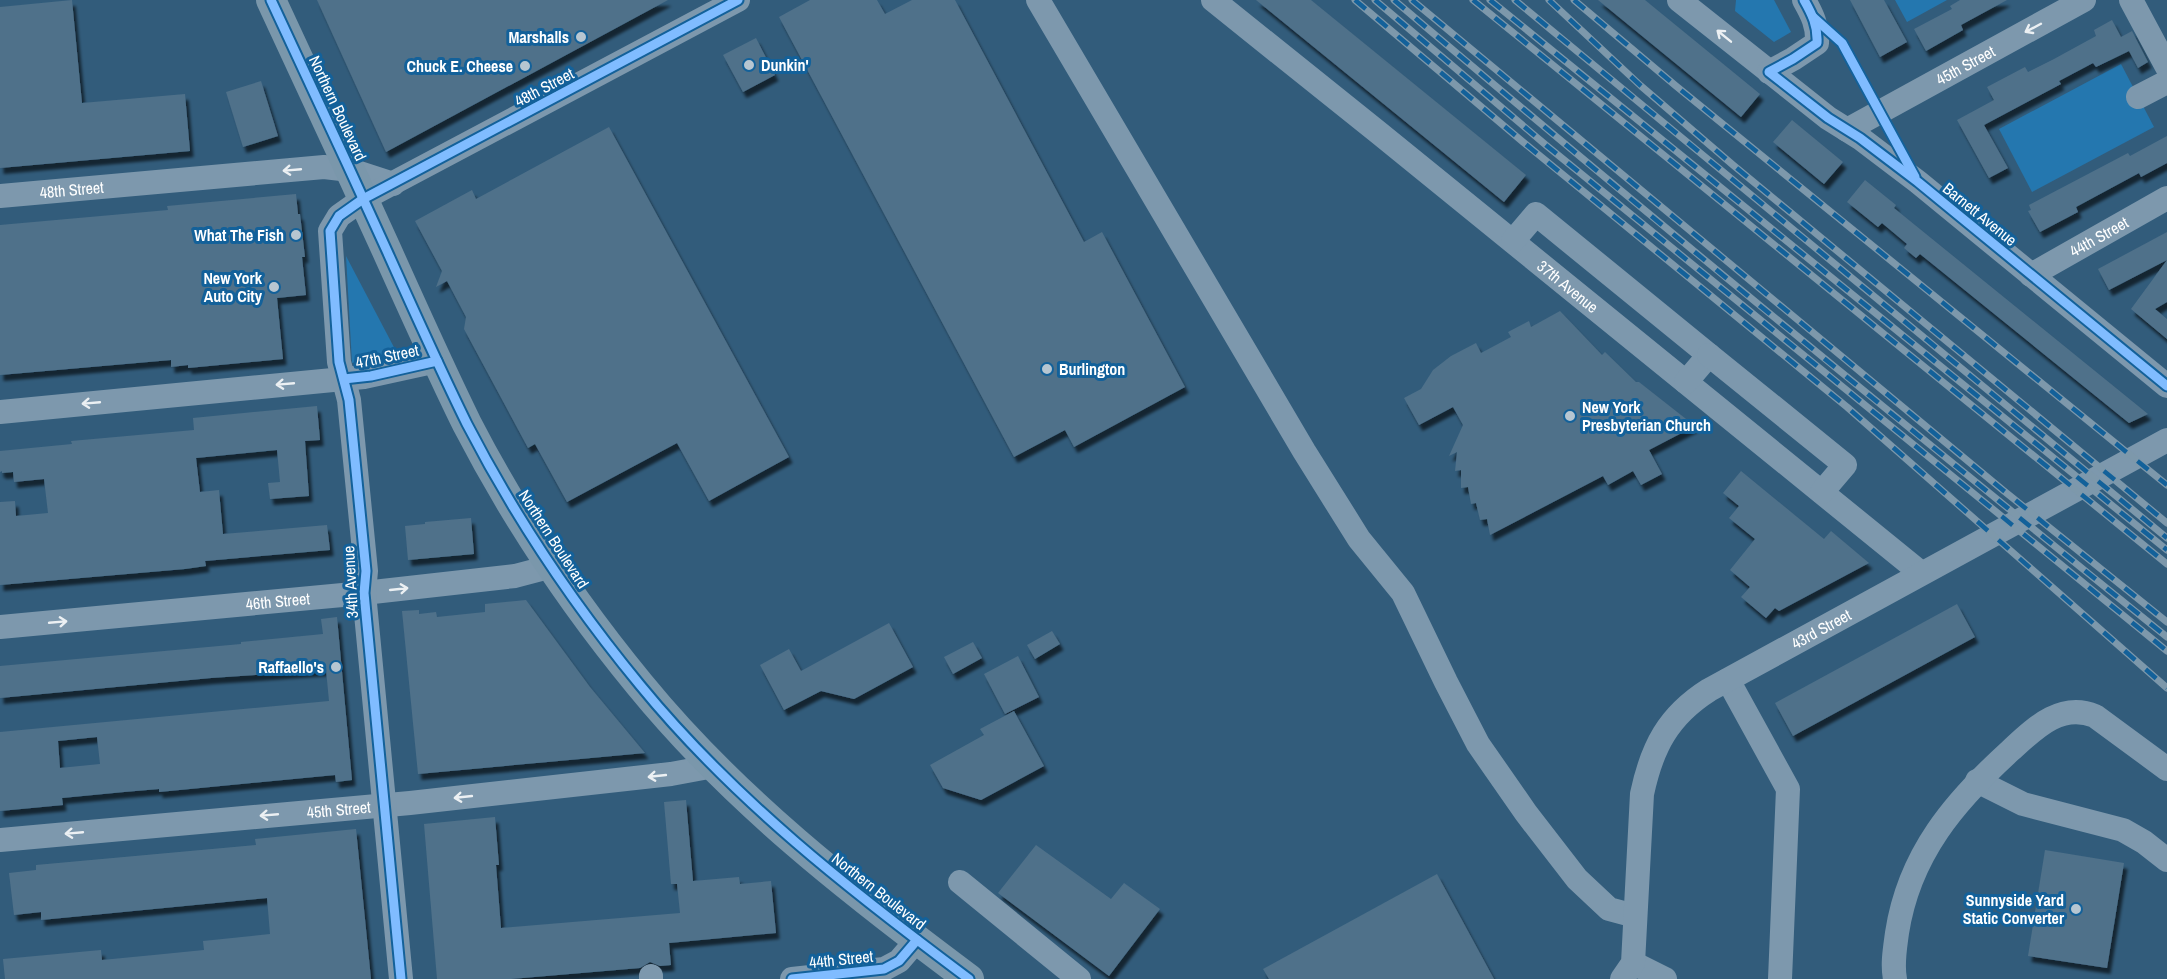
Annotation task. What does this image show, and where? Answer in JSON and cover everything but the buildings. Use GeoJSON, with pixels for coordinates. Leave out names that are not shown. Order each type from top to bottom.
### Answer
{"type":"FeatureCollection","features":[{"type":"Feature","properties":{"kind":"main road","name":"Northern Boulevard"},"geometry":{"type":"LineString","coordinates":[[272,0],[436,360],[485,456],[553,566],[592,622],[641,686],[714,766],[813,859],[969,979]]}},
{"type":"Feature","properties":{"kind":"street","name":"48th Street"},"geometry":{"type":"LineString","coordinates":[[363,200],[738,0]]}},
{"type":"Feature","properties":{"kind":"street"},"geometry":{"type":"LineString","coordinates":[[1038,0],[1304,452],[1359,539],[1403,593],[1478,744],[1576,879],[1609,909],[1635,924]]}},
{"type":"Feature","properties":{"kind":"street","name":"37th Avenue"},"geometry":{"type":"LineString","coordinates":[[1212,0],[1921,573]]}},
{"type":"Feature","properties":{"kind":"street","name":"Barnett Avenue"},"geometry":{"type":"LineString","coordinates":[[1679,0],[1828,118],[1860,138],[1918,182],[2167,386]]}},
{"type":"Feature","properties":{"kind":"street"},"geometry":{"type":"LineString","coordinates":[[1769,72],[1793,60],[1817,43],[1818,32],[1804,0]]}},
{"type":"Feature","properties":{"kind":"street","name":"45th Street"},"geometry":{"type":"LineString","coordinates":[[1847,130],[2084,0]]}},
{"type":"Feature","properties":{"kind":"street"},"geometry":{"type":"LineString","coordinates":[[2131,0],[2167,67]]}},
{"type":"Feature","properties":{"kind":"street"},"geometry":{"type":"LineString","coordinates":[[2139,97],[2167,82]]}},
{"type":"Feature","properties":{"kind":"street","name":"48th Street"},"geometry":{"type":"LineString","coordinates":[[0,196],[324,167],[350,171],[393,184]]}},
{"type":"Feature","properties":{"kind":"street","name":"34th Avenue"},"geometry":{"type":"LineString","coordinates":[[363,200],[339,216],[330,231],[339,362],[349,400],[365,560],[364,593],[401,979]]}},
{"type":"Feature","properties":{"kind":"street","name":"44th Street"},"geometry":{"type":"LineString","coordinates":[[2031,275],[2166,201]]}},
{"type":"Feature","properties":{"kind":"street"},"geometry":{"type":"LineString","coordinates":[[1513,241],[1536,214],[1845,465],[1822,492]]}},
{"type":"Feature","properties":{"kind":"street"},"geometry":{"type":"LineString","coordinates":[[1686,382],[1709,355]]}},
{"type":"Feature","properties":{"kind":"street","name":"47th Street"},"geometry":{"type":"LineString","coordinates":[[0,411],[371,376],[436,360]]}},
{"type":"Feature","properties":{"kind":"street","name":"43rd Street"},"geometry":{"type":"LineString","coordinates":[[1627,971],[1635,924],[1642,794],[1647,768],[1653,752],[1679,713],[1698,698],[1728,680],[2167,440]]}},
{"type":"Feature","properties":{"kind":"street","name":"46th Street"},"geometry":{"type":"LineString","coordinates":[[0,627],[364,593],[515,576],[553,566]]}},
{"type":"Feature","properties":{"kind":"street"},"geometry":{"type":"LineString","coordinates":[[1728,680],[1788,789],[1779,979]]}},
{"type":"Feature","properties":{"kind":"street"},"geometry":{"type":"LineString","coordinates":[[1895,979],[1895,946],[1899,923],[1912,879],[1940,826],[1977,781],[2042,723],[2059,714],[2075,712],[2095,716],[2167,769]]}},
{"type":"Feature","properties":{"kind":"street","name":"45th Street"},"geometry":{"type":"LineString","coordinates":[[0,840],[384,805],[671,774],[714,766]]}},
{"type":"Feature","properties":{"kind":"street"},"geometry":{"type":"LineString","coordinates":[[1977,781],[2024,804],[2123,830],[2144,842],[2167,860]]}},
{"type":"Feature","properties":{"kind":"street"},"geometry":{"type":"LineString","coordinates":[[960,882],[1079,979]]}},
{"type":"Feature","properties":{"kind":"street","name":"44th Street"},"geometry":{"type":"LineString","coordinates":[[792,979],[884,969],[899,961],[916,940]]}},
{"type":"Feature","properties":{"kind":"street"},"geometry":{"type":"LineString","coordinates":[[1627,971],[1665,979]]}},
{"type":"Feature","properties":{"kind":"shaded area"},"geometry":{"type":"Polygon","coordinates":[[[1736,0],[1774,0],[1791,32],[1774,42],[1735,11],[1736,0]]]}},
{"type":"Feature","properties":{"kind":"shaded area"},"geometry":{"type":"Polygon","coordinates":[[[1895,0],[1947,0],[1907,22],[1895,0]]]}},
{"type":"Feature","properties":{"kind":"shaded area"},"geometry":{"type":"Polygon","coordinates":[[[2121,64],[2154,127],[2032,192],[1999,129],[2121,64]]]}},
{"type":"Feature","properties":{"kind":"shaded area"},"geometry":{"type":"Polygon","coordinates":[[[346,256],[397,353],[352,363],[346,256]]]}},
{"type":"Feature","properties":{"kind":"railway"},"geometry":{"type":"LineString","coordinates":[[1355,0],[1523,142],[1847,407],[2167,688]]}},
{"type":"Feature","properties":{"kind":"railway"},"geometry":{"type":"LineString","coordinates":[[1375,0],[1547,146],[2167,651]]}},
{"type":"Feature","properties":{"kind":"railway"},"geometry":{"type":"LineString","coordinates":[[1394,0],[1778,321],[2167,637]]}},
{"type":"Feature","properties":{"kind":"railway"},"geometry":{"type":"LineString","coordinates":[[1412,0],[2004,491],[2167,622]]}},
{"type":"Feature","properties":{"kind":"railway"},"geometry":{"type":"LineString","coordinates":[[1473,0],[2167,564]]}},
{"type":"Feature","properties":{"kind":"railway"},"geometry":{"type":"LineString","coordinates":[[1490,0],[2167,550]]}},
{"type":"Feature","properties":{"kind":"railway"},"geometry":{"type":"LineString","coordinates":[[1515,0],[2167,538]]}},
{"type":"Feature","properties":{"kind":"railway"},"geometry":{"type":"LineString","coordinates":[[1549,0],[1641,86],[1733,165],[2167,523]]}},
{"type":"Feature","properties":{"kind":"railway"},"geometry":{"type":"LineString","coordinates":[[1574,0],[1676,86],[2167,485]]}},
{"type":"Feature","properties":{"kind":"cycle path"},"geometry":{"type":"LineString","coordinates":[[271,0],[467,424],[525,526],[569,592],[640,685],[714,767],[838,878],[969,979]]}},
{"type":"Feature","properties":{"kind":"cycle path"},"geometry":{"type":"LineString","coordinates":[[401,979],[364,593],[366,571],[349,400],[339,362],[330,231],[339,216],[363,199],[738,0]]}},
{"type":"Feature","properties":{"kind":"cycle path"},"geometry":{"type":"LineString","coordinates":[[1804,0],[1814,20],[1817,43],[1769,72],[1828,118],[1860,138],[1918,182],[2167,386]]}},
{"type":"Feature","properties":{"kind":"cycle path"},"geometry":{"type":"LineString","coordinates":[[1813,17],[1842,43],[1915,177]]}},
{"type":"Feature","properties":{"kind":"cycle path"},"geometry":{"type":"LineString","coordinates":[[344,379],[371,376],[437,361]]}},
{"type":"Feature","properties":{"kind":"cycle path"},"geometry":{"type":"LineString","coordinates":[[792,979],[884,969],[899,961],[917,940]]}},
{"type":"Feature","properties":{"kind":"place","name":"Marshalls"},"geometry":{"type":"Point","coordinates":[581,37]}},
{"type":"Feature","properties":{"kind":"place","name":"Dunkin'"},"geometry":{"type":"Point","coordinates":[749,65]}},
{"type":"Feature","properties":{"kind":"place","name":"Chuck E. Cheese"},"geometry":{"type":"Point","coordinates":[525,66]}},
{"type":"Feature","properties":{"kind":"place","name":"What The Fish"},"geometry":{"type":"Point","coordinates":[296,235]}},
{"type":"Feature","properties":{"kind":"place","name":"New York Auto City"},"geometry":{"type":"Point","coordinates":[274,287]}},
{"type":"Feature","properties":{"kind":"place","name":"Burlington"},"geometry":{"type":"Point","coordinates":[1047,369]}},
{"type":"Feature","properties":{"kind":"place","name":"New York Presbyterian Church"},"geometry":{"type":"Point","coordinates":[1570,416]}},
{"type":"Feature","properties":{"kind":"place","name":"Raffaello's"},"geometry":{"type":"Point","coordinates":[336,667]}},
{"type":"Feature","properties":{"kind":"place","name":"Sunnyside Yard Static Converter"},"geometry":{"type":"Point","coordinates":[2076,909]}}]}
